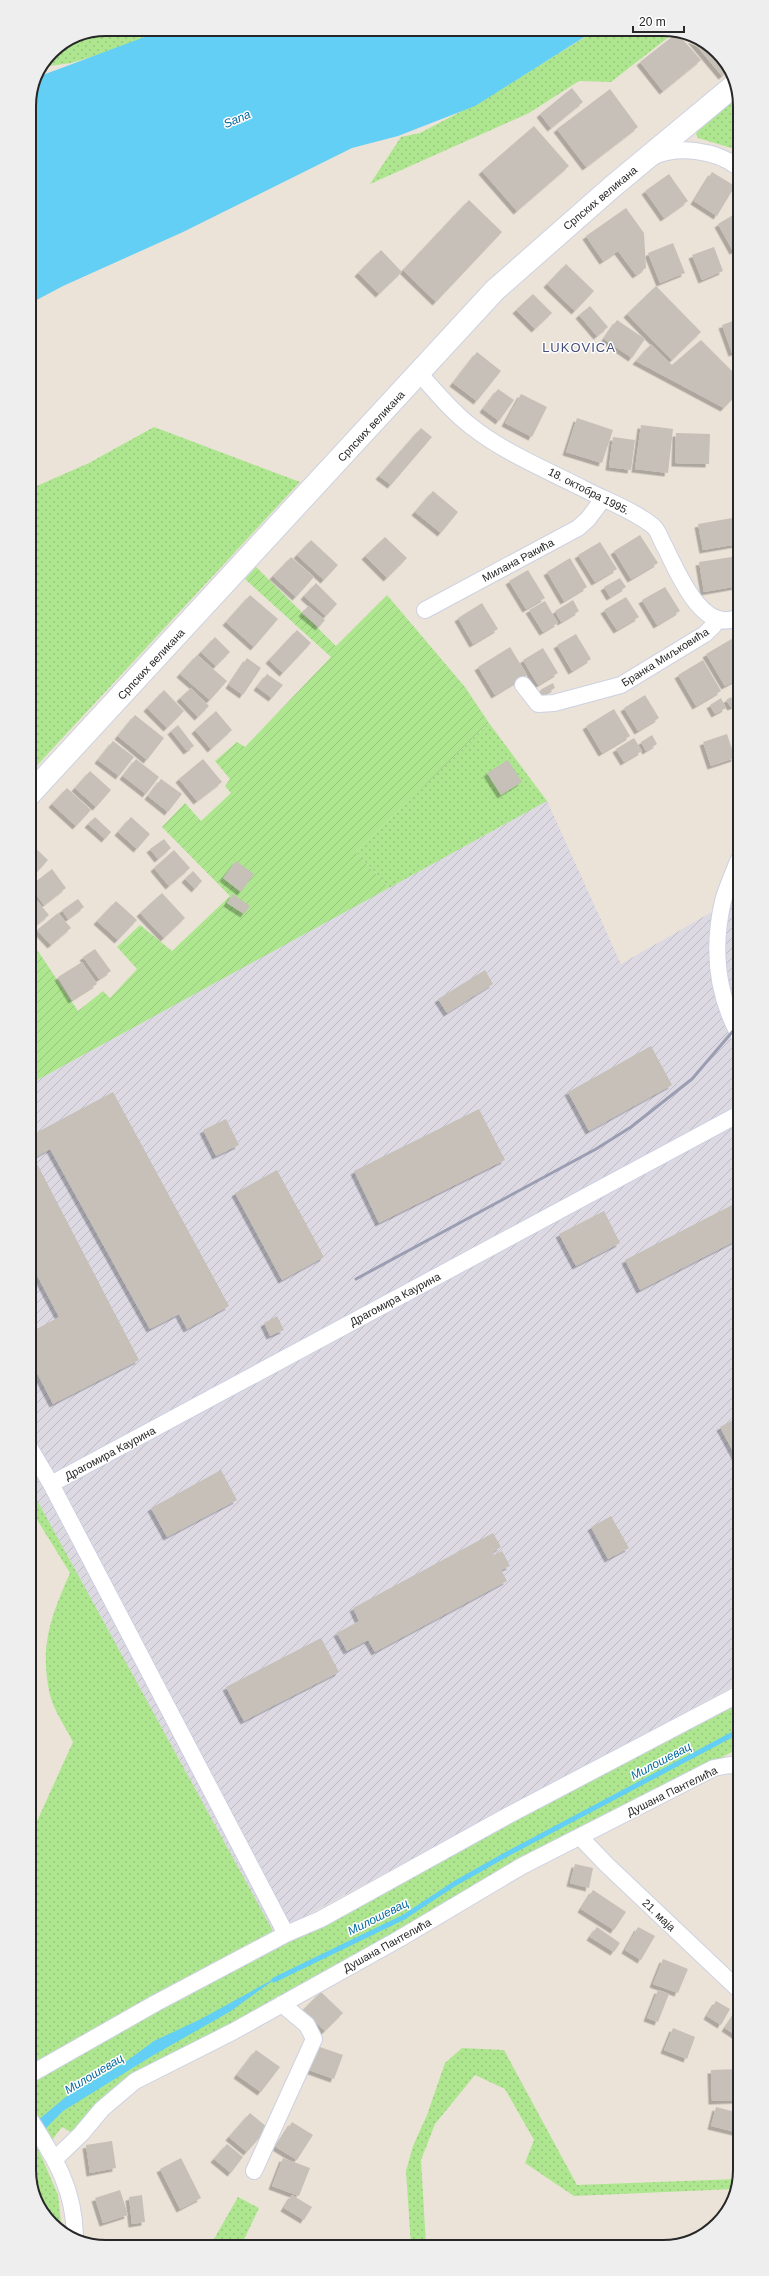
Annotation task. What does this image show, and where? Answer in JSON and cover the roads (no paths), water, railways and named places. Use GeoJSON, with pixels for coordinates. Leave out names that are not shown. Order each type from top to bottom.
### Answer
{"type":"FeatureCollection","features":[{"type":"Feature","properties":{"kind":"main road","name":"Српских великана"},"geometry":{"type":"LineString","coordinates":[[36,788],[495,290],[731,88]]}},
{"type":"Feature","properties":{"kind":"street"},"geometry":{"type":"LineString","coordinates":[[645,161],[670,151],[696,152],[721,158],[733,164]]}},
{"type":"Feature","properties":{"kind":"street","name":"18. октобра 1995."},"geometry":{"type":"LineString","coordinates":[[419,373],[445,402],[472,427],[502,446],[603,499],[639,516],[655,528],[698,606],[708,615],[716,618]]}},
{"type":"Feature","properties":{"kind":"street","name":"Милана Ракића"},"geometry":{"type":"LineString","coordinates":[[425,610],[578,528],[588,519],[603,499]]}},
{"type":"Feature","properties":{"kind":"street"},"geometry":{"type":"LineString","coordinates":[[716,618],[733,619]]}},
{"type":"Feature","properties":{"kind":"street","name":"Бранка Миљковића"},"geometry":{"type":"LineString","coordinates":[[523,685],[538,704],[560,702],[621,685],[705,634],[714,625],[716,618]]}},
{"type":"Feature","properties":{"kind":"street"},"geometry":{"type":"LineString","coordinates":[[733,875],[724,900],[717,944],[717,976],[733,1019]]}},
{"type":"Feature","properties":{"kind":"street","name":"Драгомира Каурина"},"geometry":{"type":"LineString","coordinates":[[51,1484],[733,1117]]}},
{"type":"Feature","properties":{"kind":"street"},"geometry":{"type":"LineString","coordinates":[[36,1458],[51,1484],[286,1934]]}},
{"type":"Feature","properties":{"kind":"street"},"geometry":{"type":"LineString","coordinates":[[36,2071],[156,2003],[286,1934],[321,1920],[507,1816],[733,1697]]}},
{"type":"Feature","properties":{"kind":"street","name":"Душана Пантелића"},"geometry":{"type":"LineString","coordinates":[[51,2152],[81,2134],[102,2109],[135,2081],[282,2004],[399,1940],[522,1866],[714,1768],[733,1766]]}},
{"type":"Feature","properties":{"kind":"street","name":"21. маја"},"geometry":{"type":"LineString","coordinates":[[580,1837],[612,1870],[733,1984]]}},
{"type":"Feature","properties":{"kind":"street"},"geometry":{"type":"LineString","coordinates":[[254,2171],[314,2039],[307,2025],[282,2004]]}},
{"type":"Feature","properties":{"kind":"street"},"geometry":{"type":"LineString","coordinates":[[36,2128],[51,2152],[69,2190],[74,2214],[75,2233]]}},
{"type":"Feature","properties":{"kind":"water","name":"Sana"},"geometry":{"type":"Polygon","coordinates":[[[147,36],[586,36],[475,106],[398,136],[352,148],[183,232],[63,286],[36,300],[36,106],[37,92],[44,75],[147,36]]]}},
{"type":"Feature","properties":{"kind":"water"},"geometry":{"type":"Polygon","coordinates":[[[279,1976],[231,2011],[152,2056],[63,2111],[36,2138],[36,2122],[67,2096],[124,2063],[154,2041],[201,2019],[279,1976]]]}},
{"type":"Feature","properties":{"kind":"waterway","name":"Милошевац"},"geometry":{"type":"LineString","coordinates":[[274,1980],[404,1917],[454,1884],[509,1853],[733,1734]]}},
{"type":"Feature","properties":{"kind":"railway"},"geometry":{"type":"LineString","coordinates":[[356,1279],[596,1149],[631,1127],[692,1079],[733,1031]]}},
{"type":"Feature","properties":{"kind":"district","name":"LUKOVICA"},"geometry":{"type":"Point","coordinates":[579,347]}}]}
